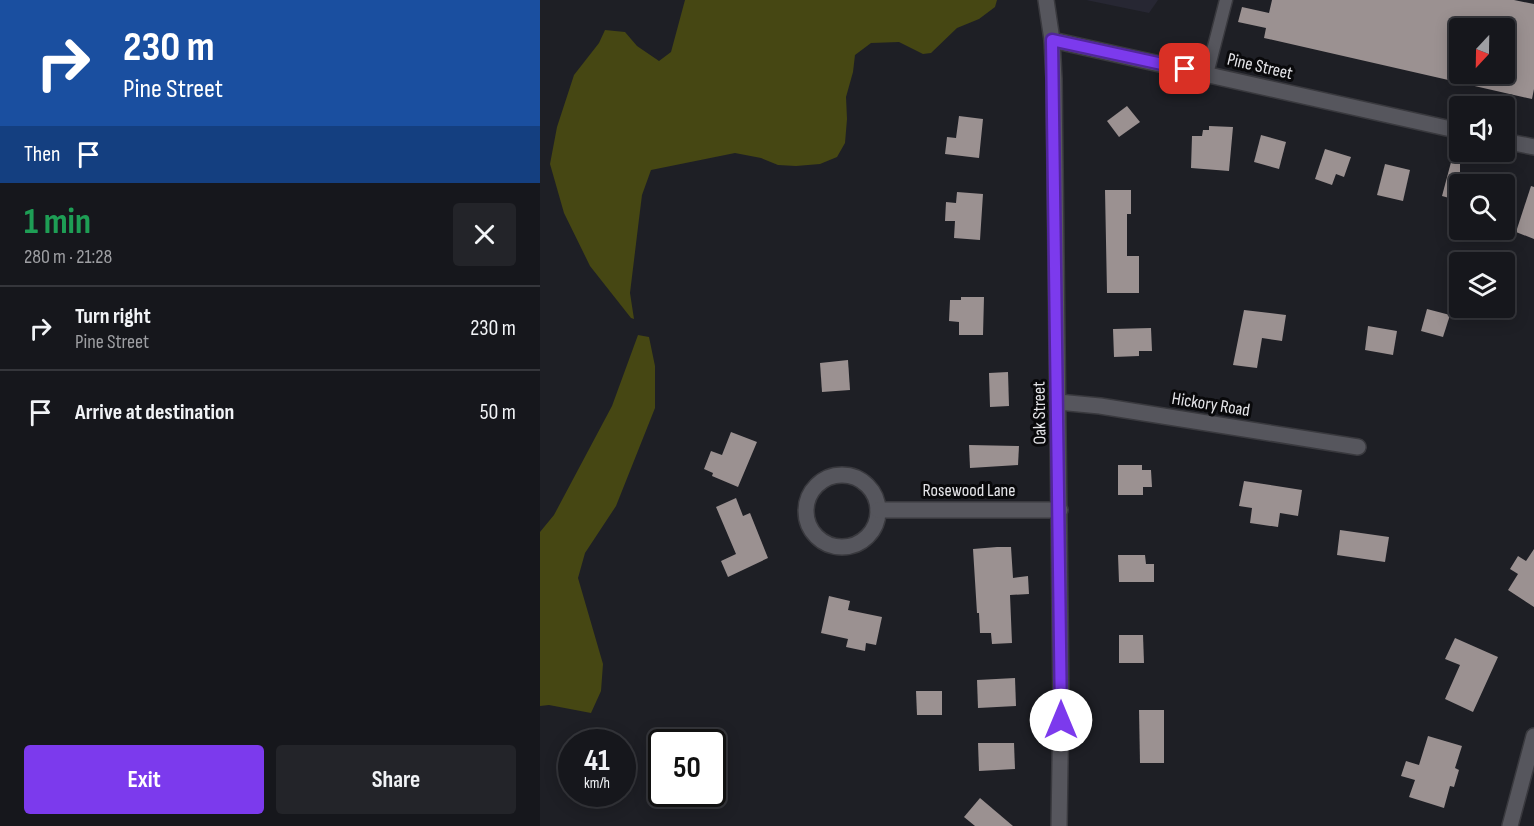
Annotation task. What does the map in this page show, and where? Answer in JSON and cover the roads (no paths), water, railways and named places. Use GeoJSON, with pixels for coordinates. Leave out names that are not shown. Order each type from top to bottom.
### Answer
{"type":"FeatureCollection","features":[{"type":"Feature","properties":{"kind":"main road","name":"Oak Street"},"geometry":{"type":"LineString","coordinates":[[1046,0],[1052,40],[1060,510],[1059,826]]}},
{"type":"Feature","properties":{"kind":"main road","name":"Pine Street"},"geometry":{"type":"LineString","coordinates":[[1052,40],[1449,128]]}},
{"type":"Feature","properties":{"kind":"main road"},"geometry":{"type":"LineString","coordinates":[[1515,143],[1534,147]]}},
{"type":"Feature","properties":{"kind":"main road","name":"Hickory Road"},"geometry":{"type":"LineString","coordinates":[[1058,402],[1100,406],[1358,447]]}},
{"type":"Feature","properties":{"kind":"main road"},"geometry":{"type":"LineString","coordinates":[[834,475],[858,478],[870,489],[876,499],[878,510],[876,525],[865,540],[852,547],[842,548],[822,542],[811,531],[805,518],[805,504],[810,492],[821,481],[834,475]]}},
{"type":"Feature","properties":{"kind":"main road","name":"Rosewood Lane"},"geometry":{"type":"LineString","coordinates":[[878,510],[1060,510]]}},
{"type":"Feature","properties":{"kind":"main road"},"geometry":{"type":"LineString","coordinates":[[1510,826],[1534,736]]}},
{"type":"Feature","properties":{"kind":"lane"},"geometry":{"type":"LineString","coordinates":[[1207,74],[1227,0]]}}]}
